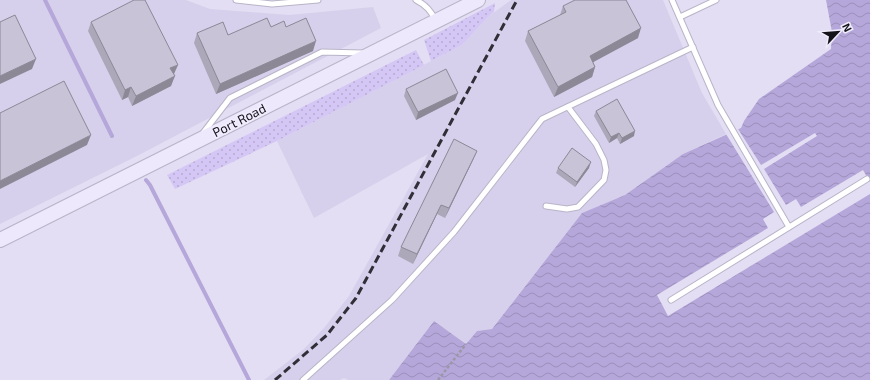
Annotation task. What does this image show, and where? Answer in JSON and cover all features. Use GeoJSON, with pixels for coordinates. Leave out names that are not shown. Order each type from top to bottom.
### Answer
{"type":"FeatureCollection","features":[{"type":"Feature","properties":{"kind":"main road","name":"Port Road"},"geometry":{"type":"LineString","coordinates":[[0,240],[478,0]]}},
{"type":"Feature","properties":{"kind":"lane"},"geometry":{"type":"LineString","coordinates":[[236,0],[272,4],[318,0]]}},
{"type":"Feature","properties":{"kind":"lane"},"geometry":{"type":"LineString","coordinates":[[416,0],[426,5],[436,22]]}},
{"type":"Feature","properties":{"kind":"lane"},"geometry":{"type":"LineString","coordinates":[[672,0],[718,105],[790,227]]}},
{"type":"Feature","properties":{"kind":"lane"},"geometry":{"type":"LineString","coordinates":[[680,17],[716,0]]}},
{"type":"Feature","properties":{"kind":"lane"},"geometry":{"type":"LineString","coordinates":[[303,380],[392,300],[449,238],[542,119],[693,48]]}},
{"type":"Feature","properties":{"kind":"lane"},"geometry":{"type":"LineString","coordinates":[[197,142],[230,98],[322,52],[372,54]]}},
{"type":"Feature","properties":{"kind":"lane"},"geometry":{"type":"LineString","coordinates":[[546,206],[567,209],[578,207],[604,180],[606,170],[604,160],[596,144],[568,107]]}},
{"type":"Feature","properties":{"kind":"lane"},"geometry":{"type":"LineString","coordinates":[[671,300],[867,179]]}},
{"type":"Feature","properties":{"kind":"path"},"geometry":{"type":"LineString","coordinates":[[438,380],[466,344]]}},
{"type":"Feature","properties":{"kind":"shaded area"},"geometry":{"type":"Polygon","coordinates":[[[0,0],[186,0],[210,9],[289,15],[373,7],[381,28],[137,156],[0,224],[0,0]]]}},
{"type":"Feature","properties":{"kind":"shaded area"},"geometry":{"type":"Polygon","coordinates":[[[511,0],[663,0],[702,93],[726,134],[683,154],[625,195],[582,213],[492,329],[477,331],[466,344],[434,321],[389,380],[348,380],[344,378],[340,380],[264,380],[304,349],[324,328],[349,296],[428,154],[314,218],[277,141],[462,45],[489,16],[511,0]]]}},
{"type":"Feature","properties":{"kind":"shaded area"},"geometry":{"type":"Polygon","coordinates":[[[495,3],[494,12],[462,45],[431,61],[424,40],[495,3]]]}},
{"type":"Feature","properties":{"kind":"shaded area"},"geometry":{"type":"Polygon","coordinates":[[[416,50],[424,65],[277,141],[175,189],[167,175],[416,50]]]}},
{"type":"Feature","properties":{"kind":"water"},"geometry":{"type":"Polygon","coordinates":[[[826,0],[870,0],[870,380],[389,380],[434,321],[466,344],[477,331],[492,329],[582,213],[625,195],[683,154],[741,128],[759,99],[831,49],[832,32],[826,0]]]}},
{"type":"Feature","properties":{"kind":"pier"},"geometry":{"type":"Polygon","coordinates":[[[738,129],[761,165],[815,133],[817,136],[764,169],[786,205],[796,199],[801,207],[863,170],[870,182],[870,194],[668,316],[657,295],[768,228],[763,219],[774,212],[726,134],[738,129]]]}},
{"type":"Feature","properties":{"kind":"building"},"geometry":{"type":"Polygon","coordinates":[[[134,0],[145,0],[178,65],[170,68],[175,76],[136,96],[131,87],[125,90],[91,22],[134,0]]]}},
{"type":"Feature","properties":{"kind":"building"},"geometry":{"type":"Polygon","coordinates":[[[575,0],[626,0],[641,28],[590,56],[595,67],[558,87],[528,31],[566,12],[563,6],[575,0]]]}},
{"type":"Feature","properties":{"kind":"building"},"geometry":{"type":"Polygon","coordinates":[[[15,15],[36,59],[0,76],[0,22],[15,15]]]}},
{"type":"Feature","properties":{"kind":"building"},"geometry":{"type":"Polygon","coordinates":[[[267,18],[271,27],[284,21],[286,27],[306,18],[316,41],[220,84],[197,33],[223,22],[228,35],[267,18]]]}},
{"type":"Feature","properties":{"kind":"building"},"geometry":{"type":"Polygon","coordinates":[[[446,69],[458,93],[418,112],[406,89],[446,69]]]}},
{"type":"Feature","properties":{"kind":"building"},"geometry":{"type":"Polygon","coordinates":[[[64,81],[91,135],[0,181],[0,113],[64,81]]]}},
{"type":"Feature","properties":{"kind":"building"},"geometry":{"type":"Polygon","coordinates":[[[617,99],[635,131],[622,138],[619,133],[611,137],[596,111],[617,99]]]}},
{"type":"Feature","properties":{"kind":"building"},"geometry":{"type":"Polygon","coordinates":[[[454,139],[477,151],[449,208],[441,205],[417,254],[401,247],[454,139]]]}},
{"type":"Feature","properties":{"kind":"building"},"geometry":{"type":"Polygon","coordinates":[[[572,148],[591,162],[577,182],[558,168],[572,148]]]}},
{"type":"Feature","properties":{"kind":"waterway"},"geometry":{"type":"LineString","coordinates":[[45,0],[112,136]]}},
{"type":"Feature","properties":{"kind":"waterway"},"geometry":{"type":"LineString","coordinates":[[146,180],[150,185],[249,380]]}},
{"type":"Feature","properties":{"kind":"railway"},"geometry":{"type":"LineString","coordinates":[[275,380],[327,335],[356,298],[517,0]]}}]}
